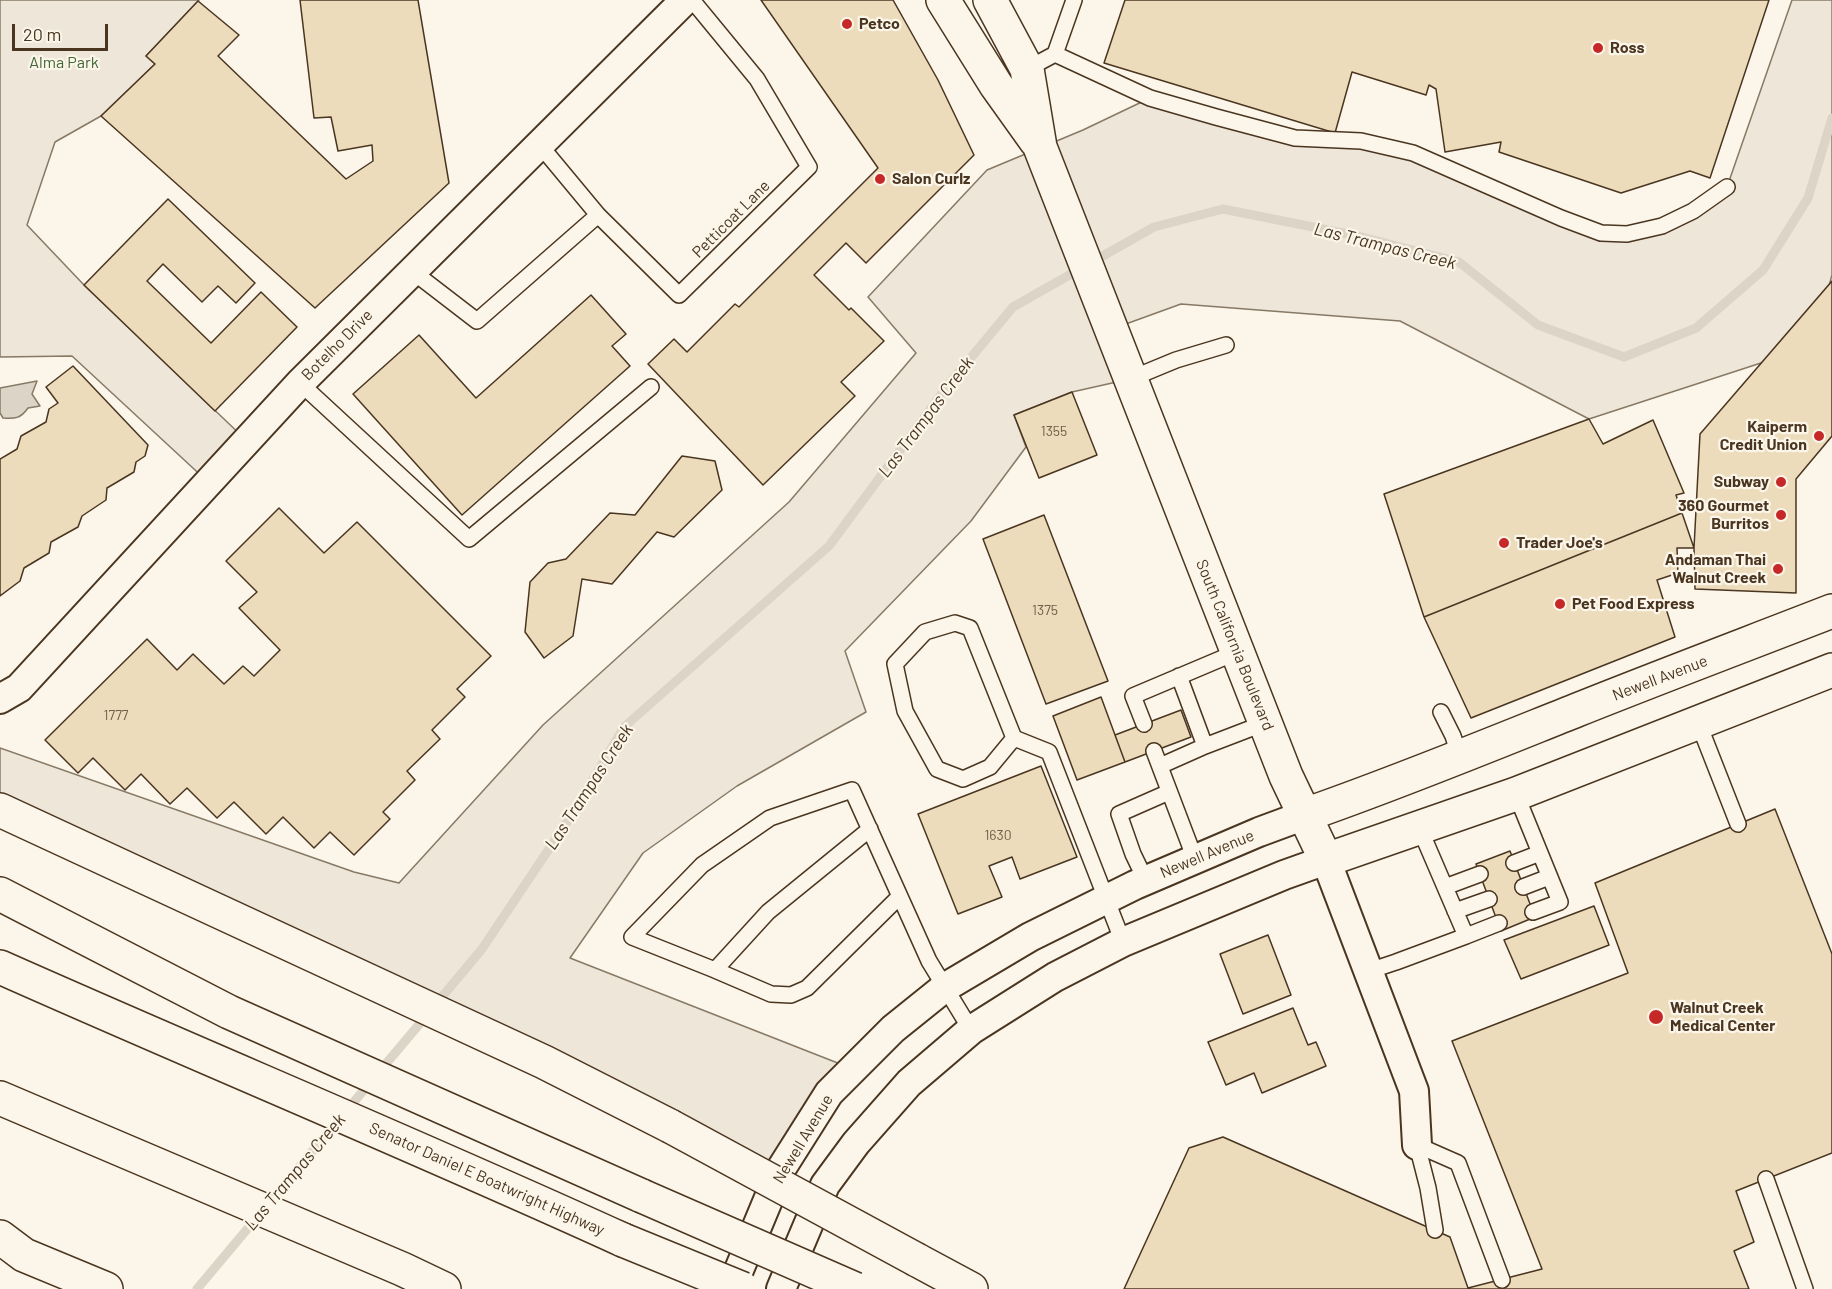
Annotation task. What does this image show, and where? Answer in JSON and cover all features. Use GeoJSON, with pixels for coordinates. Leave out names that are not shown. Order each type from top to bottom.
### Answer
{"type":"FeatureCollection","features":[{"type":"Feature","properties":{"kind":"main road","name":"South California Boulevard"},"geometry":{"type":"LineString","coordinates":[[943,0],[996,86],[1040,147],[1286,776],[1326,860]]}},
{"type":"Feature","properties":{"kind":"main road","name":"South California Boulevard"},"geometry":{"type":"LineString","coordinates":[[990,0],[1041,61],[1040,147]]}},
{"type":"Feature","properties":{"kind":"main road","name":"Newell Avenue"},"geometry":{"type":"LineString","coordinates":[[1305,815],[1460,758],[1832,611]]}},
{"type":"Feature","properties":{"kind":"main road"},"geometry":{"type":"LineString","coordinates":[[1326,860],[1516,794],[1832,670]]}},
{"type":"Feature","properties":{"kind":"main road"},"geometry":{"type":"LineString","coordinates":[[0,810],[544,1062],[670,1126],[971,1289]]}},
{"type":"Feature","properties":{"kind":"main road"},"geometry":{"type":"LineString","coordinates":[[0,894],[229,1012],[855,1289]]}},
{"type":"Feature","properties":{"kind":"main road","name":"Senator Daniel E Boatwright Highway"},"geometry":{"type":"LineString","coordinates":[[0,967],[480,1174],[623,1240],[743,1289]]}},
{"type":"Feature","properties":{"kind":"main road"},"geometry":{"type":"LineString","coordinates":[[0,1098],[444,1289]]}},
{"type":"Feature","properties":{"kind":"main road"},"geometry":{"type":"LineString","coordinates":[[8,1249],[106,1289]]}},
{"type":"Feature","properties":{"kind":"street","name":"Botelho Drive"},"geometry":{"type":"LineString","coordinates":[[0,699],[19,687],[300,383],[685,0]]}},
{"type":"Feature","properties":{"kind":"street","name":"Newell Avenue"},"geometry":{"type":"LineString","coordinates":[[731,1289],[781,1169],[829,1093],[893,1029],[944,988],[1030,937],[1146,880],[1305,815]]}},
{"type":"Feature","properties":{"kind":"street"},"geometry":{"type":"LineString","coordinates":[[781,1289],[825,1185],[856,1143],[909,1083],[971,1030],[1055,977],[1123,942],[1326,860]]}},
{"type":"Feature","properties":{"kind":"street","name":"South California Boulevard"},"geometry":{"type":"LineString","coordinates":[[1326,860],[1414,1091],[1417,1145]]}},
{"type":"Feature","properties":{"kind":"lane","name":"Petticoat Lane"},"geometry":{"type":"LineString","coordinates":[[539,144],[598,215],[679,295],[809,167],[757,79],[692,0]]}},
{"type":"Feature","properties":{"kind":"lane"},"geometry":{"type":"LineString","coordinates":[[1074,0],[1041,61],[1150,98],[1295,138],[1361,141],[1413,153],[1600,233],[1627,234],[1662,226],[1694,211],[1727,187]]}},
{"type":"Feature","properties":{"kind":"lane"},"geometry":{"type":"LineString","coordinates":[[412,271],[477,321],[598,215]]}},
{"type":"Feature","properties":{"kind":"lane"},"geometry":{"type":"LineString","coordinates":[[1130,380],[1176,360],[1226,345]]}},
{"type":"Feature","properties":{"kind":"lane"},"geometry":{"type":"LineString","coordinates":[[300,383],[469,539],[651,387]]}},
{"type":"Feature","properties":{"kind":"lane"},"geometry":{"type":"LineString","coordinates":[[1014,738],[990,767],[963,778],[937,769],[905,711],[895,663],[925,632],[955,623],[970,628],[1014,738],[1048,752],[1123,942]]}},
{"type":"Feature","properties":{"kind":"lane"},"geometry":{"type":"LineString","coordinates":[[1144,724],[1132,696],[1237,652]]}},
{"type":"Feature","properties":{"kind":"lane"},"geometry":{"type":"LineString","coordinates":[[1179,676],[1205,746]]}},
{"type":"Feature","properties":{"kind":"lane"},"geometry":{"type":"LineString","coordinates":[[1441,712],[1453,736],[1460,758]]}},
{"type":"Feature","properties":{"kind":"lane"},"geometry":{"type":"LineString","coordinates":[[1698,722],[1738,824]]}},
{"type":"Feature","properties":{"kind":"lane"},"geometry":{"type":"LineString","coordinates":[[1160,766],[1265,723]]}},
{"type":"Feature","properties":{"kind":"lane"},"geometry":{"type":"LineString","coordinates":[[1154,751],[1195,860]]}},
{"type":"Feature","properties":{"kind":"lane"},"geometry":{"type":"LineString","coordinates":[[899,897],[807,988],[791,995],[771,994],[632,937],[702,865],[770,818],[852,790],[928,961],[971,1030]]}},
{"type":"Feature","properties":{"kind":"lane"},"geometry":{"type":"LineString","coordinates":[[1146,880],[1133,854],[1119,814],[1169,792]]}},
{"type":"Feature","properties":{"kind":"lane"},"geometry":{"type":"LineString","coordinates":[[1516,794],[1560,902],[1533,912]]}},
{"type":"Feature","properties":{"kind":"lane"},"geometry":{"type":"LineString","coordinates":[[716,970],[768,912],[870,829]]}},
{"type":"Feature","properties":{"kind":"lane"},"geometry":{"type":"LineString","coordinates":[[1420,829],[1466,936]]}},
{"type":"Feature","properties":{"kind":"lane"},"geometry":{"type":"LineString","coordinates":[[1514,863],[1540,853]]}},
{"type":"Feature","properties":{"kind":"lane"},"geometry":{"type":"LineString","coordinates":[[1444,887],[1480,874]]}},
{"type":"Feature","properties":{"kind":"lane"},"geometry":{"type":"LineString","coordinates":[[1523,887],[1549,877]]}},
{"type":"Feature","properties":{"kind":"lane"},"geometry":{"type":"LineString","coordinates":[[1455,911],[1489,899]]}},
{"type":"Feature","properties":{"kind":"lane"},"geometry":{"type":"LineString","coordinates":[[1369,970],[1499,923]]}},
{"type":"Feature","properties":{"kind":"lane"},"geometry":{"type":"LineString","coordinates":[[1417,1145],[1428,1188],[1435,1230]]}},
{"type":"Feature","properties":{"kind":"lane"},"geometry":{"type":"LineString","coordinates":[[1417,1145],[1458,1163],[1502,1280]]}},
{"type":"Feature","properties":{"kind":"lane"},"geometry":{"type":"LineString","coordinates":[[1766,1179],[1805,1289]]}},
{"type":"Feature","properties":{"kind":"green space","name":"Alma Park"},"geometry":{"type":"Polygon","coordinates":[[[0,0],[199,0],[146,56],[155,64],[101,116],[55,142],[27,225],[84,285],[247,441],[208,482],[72,356],[0,357],[0,0]]]}},
{"type":"Feature","properties":{"kind":"green space"},"geometry":{"type":"Polygon","coordinates":[[[1792,0],[1832,0],[1832,275],[1829,286],[1764,362],[1589,419],[1400,321],[1181,304],[1112,329],[1130,379],[1072,392],[1014,415],[1026,447],[971,521],[845,651],[866,712],[737,786],[643,853],[570,958],[853,1069],[781,1169],[0,810],[0,748],[354,872],[399,883],[543,725],[789,502],[916,353],[868,297],[987,170],[1083,130],[1150,98],[1216,117],[1413,153],[1561,218],[1627,234],[1727,187],[1792,0]]]}},
{"type":"Feature","properties":{"kind":"shaded area"},"geometry":{"type":"Polygon","coordinates":[[[37,381],[32,394],[40,406],[28,408],[18,417],[3,418],[0,413],[0,388],[37,381]]]}},
{"type":"Feature","properties":{"kind":"building"},"geometry":{"type":"Polygon","coordinates":[[[300,0],[418,0],[449,183],[315,308],[101,116],[155,64],[146,56],[198,1],[239,35],[218,56],[346,179],[373,161],[372,145],[338,151],[331,117],[314,118],[300,0]]]}},
{"type":"Feature","properties":{"kind":"building"},"geometry":{"type":"Polygon","coordinates":[[[761,0],[893,0],[938,80],[974,155],[866,263],[846,243],[814,275],[884,341],[841,382],[855,396],[763,485],[648,364],[674,339],[687,352],[735,304],[739,307],[878,168],[761,0]]]}},
{"type":"Feature","properties":{"kind":"building"},"geometry":{"type":"Polygon","coordinates":[[[1125,0],[1769,0],[1710,178],[1690,171],[1621,193],[1499,152],[1501,142],[1445,152],[1436,89],[1429,85],[1426,95],[1352,72],[1335,133],[1104,63],[1125,0]]]}},
{"type":"Feature","properties":{"kind":"building"},"geometry":{"type":"Polygon","coordinates":[[[168,199],[255,283],[236,303],[218,286],[202,302],[163,264],[147,281],[211,343],[261,292],[297,327],[215,411],[84,285],[168,199]]]}},
{"type":"Feature","properties":{"kind":"building"},"geometry":{"type":"Polygon","coordinates":[[[1832,281],[1832,436],[1796,479],[1796,593],[1695,589],[1694,548],[1700,434],[1832,281]]]}},
{"type":"Feature","properties":{"kind":"building"},"geometry":{"type":"Polygon","coordinates":[[[591,295],[626,334],[612,346],[630,366],[462,515],[353,394],[419,335],[476,398],[591,295]]]}},
{"type":"Feature","properties":{"kind":"building"},"geometry":{"type":"Polygon","coordinates":[[[73,366],[148,445],[145,456],[136,462],[134,472],[107,488],[106,500],[82,516],[78,527],[51,542],[49,553],[24,568],[20,581],[0,596],[0,459],[17,449],[21,436],[46,422],[49,409],[58,403],[46,387],[73,366]]]}},
{"type":"Feature","properties":{"kind":"building"},"geometry":{"type":"Polygon","coordinates":[[[1072,392],[1097,455],[1039,478],[1014,415],[1072,392]]]}},
{"type":"Feature","properties":{"kind":"building","name":"Trader Joe's"},"geometry":{"type":"Polygon","coordinates":[[[1589,419],[1603,444],[1653,420],[1684,493],[1676,495],[1682,513],[1424,617],[1384,494],[1589,419]]]}},
{"type":"Feature","properties":{"kind":"building"},"geometry":{"type":"Polygon","coordinates":[[[682,456],[715,461],[722,490],[674,537],[657,532],[612,584],[582,579],[573,636],[544,658],[525,632],[530,582],[548,563],[566,559],[610,513],[635,515],[682,456]]]}},
{"type":"Feature","properties":{"kind":"building"},"geometry":{"type":"Polygon","coordinates":[[[279,508],[324,553],[357,522],[491,656],[457,689],[465,697],[432,730],[440,739],[407,771],[415,780],[383,812],[390,819],[354,855],[330,832],[314,848],[283,817],[266,834],[234,802],[217,818],[187,788],[170,804],[141,774],[125,790],[93,758],[78,773],[45,740],[147,639],[177,670],[193,654],[224,684],[243,666],[254,676],[280,650],[239,608],[257,592],[226,561],[279,508]]]}},
{"type":"Feature","properties":{"kind":"building","name":"Pet Food Express"},"geometry":{"type":"Polygon","coordinates":[[[1682,513],[1694,548],[1677,548],[1678,573],[1657,580],[1675,637],[1471,718],[1424,617],[1682,513]]]}},
{"type":"Feature","properties":{"kind":"building"},"geometry":{"type":"Polygon","coordinates":[[[1044,515],[1108,681],[1046,704],[983,539],[1044,515]]]}},
{"type":"Feature","properties":{"kind":"building"},"geometry":{"type":"Polygon","coordinates":[[[1101,697],[1125,762],[1077,780],[1053,716],[1101,697]]]}},
{"type":"Feature","properties":{"kind":"building"},"geometry":{"type":"Polygon","coordinates":[[[1181,710],[1191,737],[1125,762],[1115,735],[1181,710]]]}},
{"type":"Feature","properties":{"kind":"building"},"geometry":{"type":"Polygon","coordinates":[[[1041,766],[1077,857],[1020,879],[1012,857],[989,866],[1002,897],[958,914],[918,814],[1041,766]]]}},
{"type":"Feature","properties":{"kind":"building"},"geometry":{"type":"Polygon","coordinates":[[[1775,809],[1832,954],[1832,1153],[1736,1191],[1754,1242],[1734,1251],[1749,1289],[1124,1289],[1189,1148],[1223,1137],[1450,1237],[1468,1288],[1542,1269],[1452,1041],[1628,973],[1595,883],[1775,809]]]}},
{"type":"Feature","properties":{"kind":"building"},"geometry":{"type":"Polygon","coordinates":[[[1510,851],[1535,917],[1501,931],[1476,864],[1510,851]]]}},
{"type":"Feature","properties":{"kind":"building"},"geometry":{"type":"Polygon","coordinates":[[[1594,906],[1609,945],[1521,979],[1504,940],[1594,906]]]}},
{"type":"Feature","properties":{"kind":"building"},"geometry":{"type":"Polygon","coordinates":[[[1268,935],[1291,995],[1243,1014],[1220,954],[1268,935]]]}},
{"type":"Feature","properties":{"kind":"building"},"geometry":{"type":"Polygon","coordinates":[[[1293,1008],[1308,1045],[1316,1042],[1326,1066],[1262,1093],[1254,1073],[1226,1085],[1208,1042],[1293,1008]]]}},
{"type":"Feature","properties":{"kind":"waterway","name":"Las Trampas Creek"},"geometry":{"type":"LineString","coordinates":[[1092,262],[1154,227],[1223,209],[1358,236],[1459,262],[1538,325],[1624,357],[1696,328],[1763,270],[1808,198],[1832,118]]}},
{"type":"Feature","properties":{"kind":"waterway","name":"Las Trampas Creek"},"geometry":{"type":"LineString","coordinates":[[436,1004],[482,949],[571,816],[624,727],[829,546],[949,384],[1013,307],[1080,269]]}},
{"type":"Feature","properties":{"kind":"waterway","name":"Las Trampas Creek"},"geometry":{"type":"LineString","coordinates":[[268,1204],[427,1015]]}},
{"type":"Feature","properties":{"kind":"waterway","name":"Las Trampas Creek"},"geometry":{"type":"LineString","coordinates":[[197,1289],[259,1215]]}},
{"type":"Feature","properties":{"kind":"place","name":"Petco"},"geometry":{"type":"Point","coordinates":[847,24]}},
{"type":"Feature","properties":{"kind":"place","name":"Ross"},"geometry":{"type":"Point","coordinates":[1598,48]}},
{"type":"Feature","properties":{"kind":"place","name":"Salon Curlz"},"geometry":{"type":"Point","coordinates":[880,179]}},
{"type":"Feature","properties":{"kind":"place","name":"Kaiperm Credit Union"},"geometry":{"type":"Point","coordinates":[1819,436]}},
{"type":"Feature","properties":{"kind":"place","name":"Subway"},"geometry":{"type":"Point","coordinates":[1781,482]}},
{"type":"Feature","properties":{"kind":"place","name":"360 Gourmet Burritos"},"geometry":{"type":"Point","coordinates":[1781,515]}},
{"type":"Feature","properties":{"kind":"place","name":"Trader Joe's"},"geometry":{"type":"Point","coordinates":[1504,543]}},
{"type":"Feature","properties":{"kind":"place","name":"Andaman Thai Walnut Creek"},"geometry":{"type":"Point","coordinates":[1778,569]}},
{"type":"Feature","properties":{"kind":"place","name":"Pet Food Express"},"geometry":{"type":"Point","coordinates":[1560,604]}},
{"type":"Feature","properties":{"kind":"place","name":"Walnut Creek Medical Center"},"geometry":{"type":"Point","coordinates":[1656,1017]}}]}
